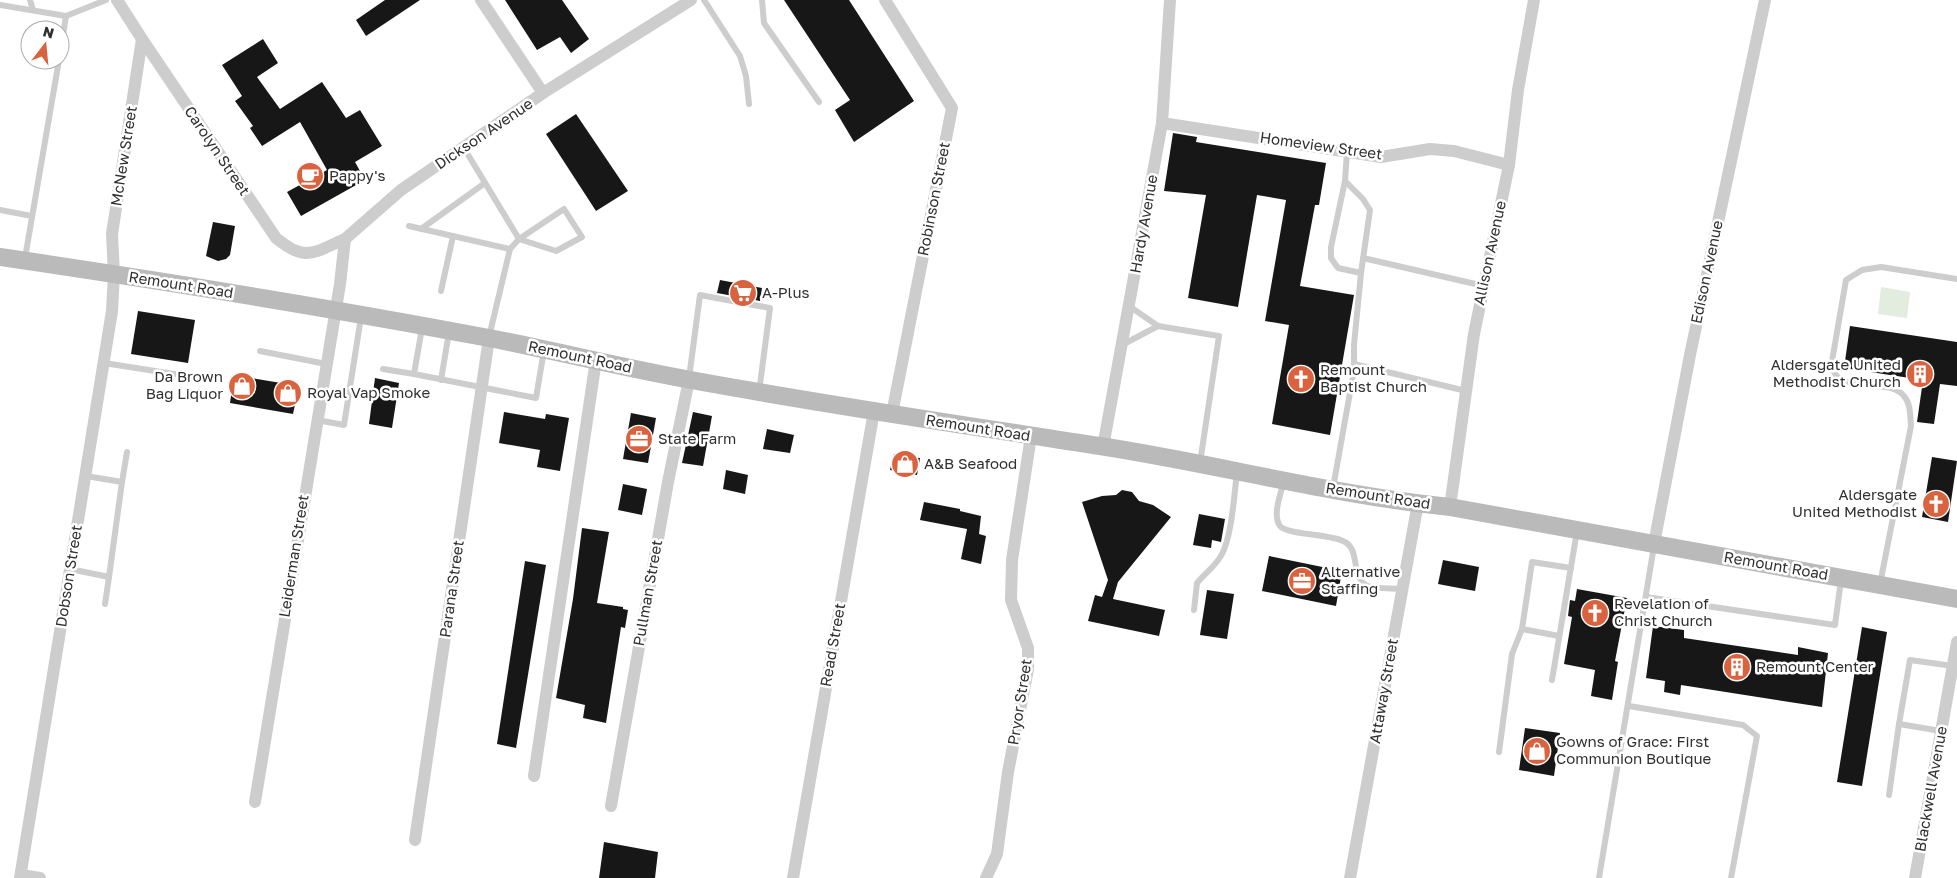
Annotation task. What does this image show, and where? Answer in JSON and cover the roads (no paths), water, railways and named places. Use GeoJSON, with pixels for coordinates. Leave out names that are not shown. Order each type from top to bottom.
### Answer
{"type":"FeatureCollection","features":[{"type":"Feature","properties":{"kind":"main road","name":"Remount Road"},"geometry":{"type":"LineString","coordinates":[[0,257],[195,286],[489,338],[689,380],[892,414],[1103,446],[1333,489],[1450,507],[1957,599]]}},
{"type":"Feature","properties":{"kind":"street","name":"Carolyn Street"},"geometry":{"type":"LineString","coordinates":[[117,0],[276,238],[287,248],[300,254],[313,253],[345,239]]}},
{"type":"Feature","properties":{"kind":"street"},"geometry":{"type":"LineString","coordinates":[[481,0],[543,93]]}},
{"type":"Feature","properties":{"kind":"street","name":"Dickson Avenue"},"geometry":{"type":"LineString","coordinates":[[345,239],[401,190],[543,93],[691,0]]}},
{"type":"Feature","properties":{"kind":"street","name":"Robinson Street"},"geometry":{"type":"LineString","coordinates":[[885,0],[952,108],[892,414]]}},
{"type":"Feature","properties":{"kind":"street","name":"Hardy Avenue"},"geometry":{"type":"LineString","coordinates":[[1103,446],[1162,123],[1170,0]]}},
{"type":"Feature","properties":{"kind":"street","name":"Allison Avenue"},"geometry":{"type":"LineString","coordinates":[[1450,507],[1474,334],[1509,165],[1518,90],[1534,0]]}},
{"type":"Feature","properties":{"kind":"street","name":"Edison Avenue"},"geometry":{"type":"LineString","coordinates":[[1654,544],[1690,355],[1765,0]]}},
{"type":"Feature","properties":{"kind":"street","name":"McNew Street"},"geometry":{"type":"LineString","coordinates":[[114,274],[112,234],[142,39]]}},
{"type":"Feature","properties":{"kind":"street","name":"Homeview Street"},"geometry":{"type":"LineString","coordinates":[[1162,123],[1380,157],[1430,149],[1454,151],[1509,165]]}},
{"type":"Feature","properties":{"kind":"street"},"geometry":{"type":"LineString","coordinates":[[334,311],[345,239]]}},
{"type":"Feature","properties":{"kind":"street","name":"Dobson Street"},"geometry":{"type":"LineString","coordinates":[[20,876],[104,363],[112,311],[114,274]]}},
{"type":"Feature","properties":{"kind":"street","name":"Leiderman Street"},"geometry":{"type":"LineString","coordinates":[[254,802],[334,311]]}},
{"type":"Feature","properties":{"kind":"street","name":"Parana Street"},"geometry":{"type":"LineString","coordinates":[[415,840],[489,338]]}},
{"type":"Feature","properties":{"kind":"street"},"geometry":{"type":"LineString","coordinates":[[534,776],[596,360]]}},
{"type":"Feature","properties":{"kind":"street","name":"Pullman Street"},"geometry":{"type":"LineString","coordinates":[[611,806],[668,482],[689,380]]}},
{"type":"Feature","properties":{"kind":"street","name":"Read Street"},"geometry":{"type":"LineString","coordinates":[[793,878],[874,411]]}},
{"type":"Feature","properties":{"kind":"street","name":"Pryor Street"},"geometry":{"type":"LineString","coordinates":[[986,878],[996,854],[1008,772],[1028,670],[1028,648],[1012,600],[1012,560],[1031,436]]}},
{"type":"Feature","properties":{"kind":"street","name":"Attaway Street"},"geometry":{"type":"LineString","coordinates":[[1350,878],[1418,503]]}},
{"type":"Feature","properties":{"kind":"street","name":"Blackwell Avenue"},"geometry":{"type":"LineString","coordinates":[[1915,878],[1957,642]]}},
{"type":"Feature","properties":{"kind":"street"},"geometry":{"type":"LineString","coordinates":[[20,876],[40,878]]}},
{"type":"Feature","properties":{"kind":"lane"},"geometry":{"type":"LineString","coordinates":[[30,0],[33,10]]}},
{"type":"Feature","properties":{"kind":"lane"},"geometry":{"type":"LineString","coordinates":[[0,5],[66,16],[106,0]]}},
{"type":"Feature","properties":{"kind":"lane"},"geometry":{"type":"LineString","coordinates":[[704,0],[740,56],[746,76],[749,104]]}},
{"type":"Feature","properties":{"kind":"lane"},"geometry":{"type":"LineString","coordinates":[[762,0],[764,23],[819,102]]}},
{"type":"Feature","properties":{"kind":"lane"},"geometry":{"type":"LineString","coordinates":[[65,20],[66,16]]}},
{"type":"Feature","properties":{"kind":"lane"},"geometry":{"type":"LineString","coordinates":[[24,260],[57,70]]}},
{"type":"Feature","properties":{"kind":"lane"},"geometry":{"type":"LineString","coordinates":[[464,148],[519,239],[556,251],[582,237],[564,209],[519,239],[510,249],[489,338]]}},
{"type":"Feature","properties":{"kind":"lane"},"geometry":{"type":"LineString","coordinates":[[1346,152],[1345,181],[1331,258],[1338,268],[1361,273]]}},
{"type":"Feature","properties":{"kind":"lane"},"geometry":{"type":"LineString","coordinates":[[1333,489],[1354,364],[1361,273],[1370,210],[1363,199],[1345,181]]}},
{"type":"Feature","properties":{"kind":"lane"},"geometry":{"type":"LineString","coordinates":[[421,229],[485,183]]}},
{"type":"Feature","properties":{"kind":"lane"},"geometry":{"type":"LineString","coordinates":[[0,210],[32,216]]}},
{"type":"Feature","properties":{"kind":"lane"},"geometry":{"type":"LineString","coordinates":[[409,226],[510,249]]}},
{"type":"Feature","properties":{"kind":"lane"},"geometry":{"type":"LineString","coordinates":[[441,291],[453,236]]}},
{"type":"Feature","properties":{"kind":"lane"},"geometry":{"type":"LineString","coordinates":[[1363,258],[1484,286]]}},
{"type":"Feature","properties":{"kind":"lane"},"geometry":{"type":"LineString","coordinates":[[1880,585],[1911,426],[1910,409],[1904,396],[1896,390],[1853,383],[1838,377],[1831,367],[1846,280],[1862,270],[1881,267],[1957,280]]}},
{"type":"Feature","properties":{"kind":"lane"},"geometry":{"type":"LineString","coordinates":[[689,380],[700,294],[770,308],[758,392]]}},
{"type":"Feature","properties":{"kind":"lane"},"geometry":{"type":"LineString","coordinates":[[1129,306],[1158,326],[1219,336],[1200,464]]}},
{"type":"Feature","properties":{"kind":"lane"},"geometry":{"type":"LineString","coordinates":[[317,420],[344,425],[361,316]]}},
{"type":"Feature","properties":{"kind":"lane"},"geometry":{"type":"LineString","coordinates":[[414,374],[422,326]]}},
{"type":"Feature","properties":{"kind":"lane"},"geometry":{"type":"LineString","coordinates":[[1121,346],[1158,326]]}},
{"type":"Feature","properties":{"kind":"lane"},"geometry":{"type":"LineString","coordinates":[[441,380],[449,331]]}},
{"type":"Feature","properties":{"kind":"lane"},"geometry":{"type":"LineString","coordinates":[[383,369],[536,398],[545,350]]}},
{"type":"Feature","properties":{"kind":"lane"},"geometry":{"type":"LineString","coordinates":[[260,351],[326,364]]}},
{"type":"Feature","properties":{"kind":"lane"},"geometry":{"type":"LineString","coordinates":[[104,363],[206,379]]}},
{"type":"Feature","properties":{"kind":"lane"},"geometry":{"type":"LineString","coordinates":[[1354,364],[1466,390]]}},
{"type":"Feature","properties":{"kind":"lane"},"geometry":{"type":"LineString","coordinates":[[105,604],[127,452]]}},
{"type":"Feature","properties":{"kind":"lane"},"geometry":{"type":"LineString","coordinates":[[1194,610],[1197,583],[1214,566],[1223,553],[1238,471]]}},
{"type":"Feature","properties":{"kind":"lane"},"geometry":{"type":"LineString","coordinates":[[86,476],[122,482]]}},
{"type":"Feature","properties":{"kind":"lane"},"geometry":{"type":"LineString","coordinates":[[1284,479],[1277,514],[1280,525],[1286,531],[1333,537],[1346,542],[1352,548],[1359,578],[1368,586],[1402,589]]}},
{"type":"Feature","properties":{"kind":"lane"},"geometry":{"type":"LineString","coordinates":[[1552,680],[1577,530]]}},
{"type":"Feature","properties":{"kind":"lane"},"geometry":{"type":"LineString","coordinates":[[1600,878],[1654,544]]}},
{"type":"Feature","properties":{"kind":"lane"},"geometry":{"type":"LineString","coordinates":[[1499,752],[1512,654],[1522,629],[1532,562],[1571,568]]}},
{"type":"Feature","properties":{"kind":"lane"},"geometry":{"type":"LineString","coordinates":[[70,569],[109,577]]}},
{"type":"Feature","properties":{"kind":"lane"},"geometry":{"type":"LineString","coordinates":[[1646,597],[1835,625],[1841,578]]}},
{"type":"Feature","properties":{"kind":"lane"},"geometry":{"type":"LineString","coordinates":[[1522,629],[1560,636]]}},
{"type":"Feature","properties":{"kind":"lane"},"geometry":{"type":"LineString","coordinates":[[1889,795],[1910,660],[1953,666]]}},
{"type":"Feature","properties":{"kind":"lane"},"geometry":{"type":"LineString","coordinates":[[1629,706],[1743,725],[1757,736],[1732,878]]}},
{"type":"Feature","properties":{"kind":"lane"},"geometry":{"type":"LineString","coordinates":[[1899,724],[1941,731]]}},
{"type":"Feature","properties":{"kind":"place","name":"Pappy's"},"geometry":{"type":"Point","coordinates":[310,176]}},
{"type":"Feature","properties":{"kind":"place","name":"A-Plus"},"geometry":{"type":"Point","coordinates":[743,293]}},
{"type":"Feature","properties":{"kind":"place","name":"Aldersgate United Methodist Church"},"geometry":{"type":"Point","coordinates":[1920,374]}},
{"type":"Feature","properties":{"kind":"place","name":"Remount Baptist Church"},"geometry":{"type":"Point","coordinates":[1301,379]}},
{"type":"Feature","properties":{"kind":"place","name":"Da Brown Bag Liquor"},"geometry":{"type":"Point","coordinates":[242,386]}},
{"type":"Feature","properties":{"kind":"place","name":"Royal Vap Smoke"},"geometry":{"type":"Point","coordinates":[288,393]}},
{"type":"Feature","properties":{"kind":"place","name":"State Farm"},"geometry":{"type":"Point","coordinates":[639,439]}},
{"type":"Feature","properties":{"kind":"place","name":"A&B Seafood"},"geometry":{"type":"Point","coordinates":[905,464]}},
{"type":"Feature","properties":{"kind":"place","name":"Aldersgate United Methodist"},"geometry":{"type":"Point","coordinates":[1936,504]}},
{"type":"Feature","properties":{"kind":"place","name":"Alternative Staffing"},"geometry":{"type":"Point","coordinates":[1302,581]}},
{"type":"Feature","properties":{"kind":"place","name":"Revelation of Christ Church"},"geometry":{"type":"Point","coordinates":[1595,613]}},
{"type":"Feature","properties":{"kind":"place","name":"Remount Center"},"geometry":{"type":"Point","coordinates":[1737,667]}},
{"type":"Feature","properties":{"kind":"place","name":"Gowns of Grace: First Communion Boutique"},"geometry":{"type":"Point","coordinates":[1537,751]}}]}
